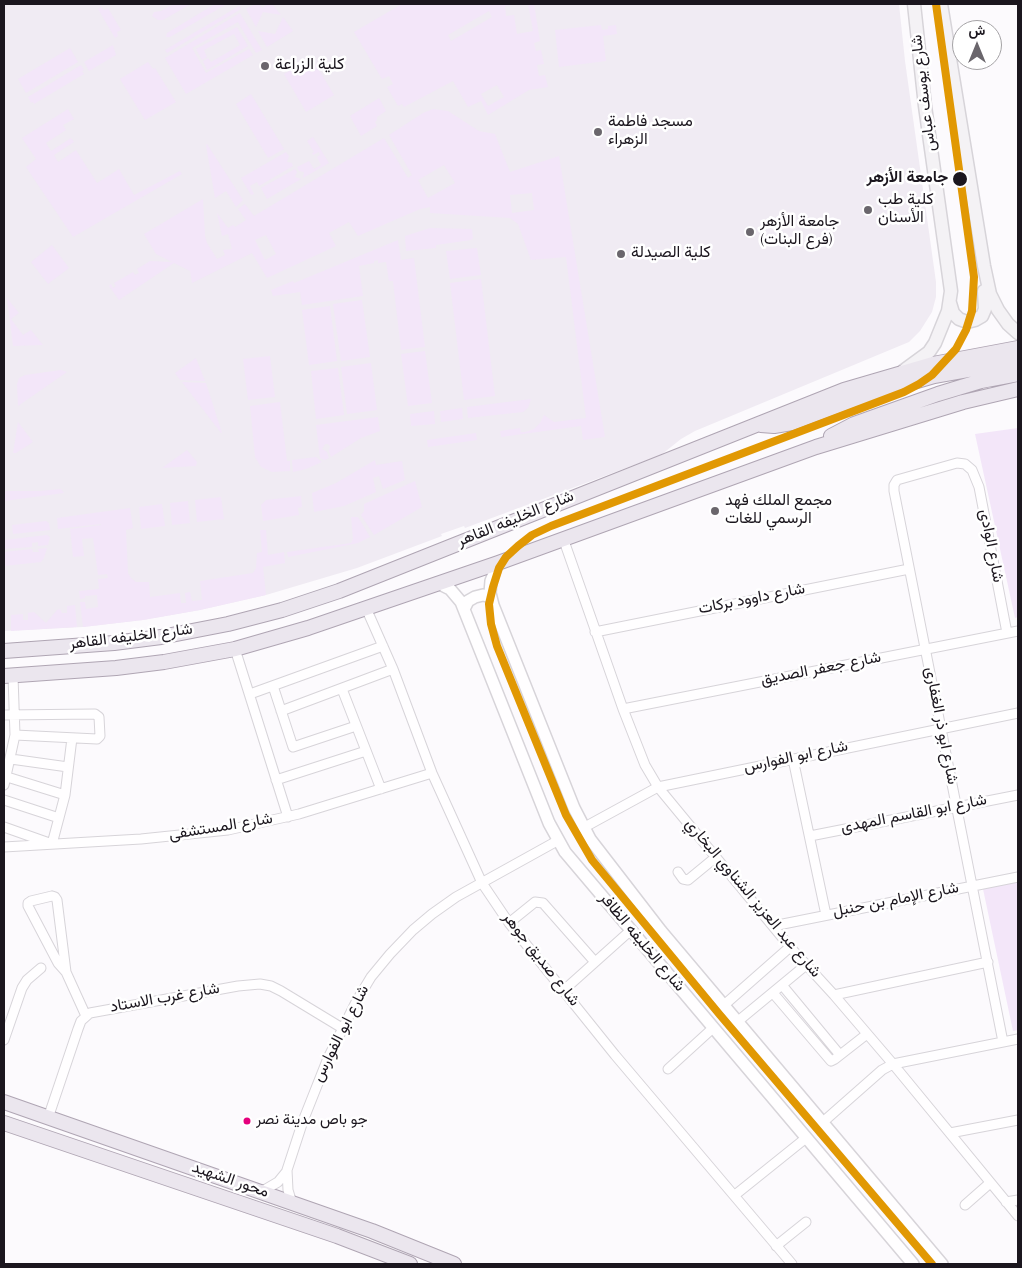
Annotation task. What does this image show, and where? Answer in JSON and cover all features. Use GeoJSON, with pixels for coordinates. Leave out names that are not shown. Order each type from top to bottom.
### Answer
{"type":"FeatureCollection","features":[{"type":"Feature","properties":{"kind":"main road","name":"شارع يوسف عباس"},"geometry":{"type":"LineString","coordinates":[[902,372],[929,352],[945,322],[950,301],[950,280],[925,106],[914,4]]}},
{"type":"Feature","properties":{"kind":"main road","name":"شارع يوسف عباس"},"geometry":{"type":"LineString","coordinates":[[941,4],[990,294],[1008,324],[1018,333]]}},
{"type":"Feature","properties":{"kind":"main road"},"geometry":{"type":"LineString","coordinates":[[950,301],[953,313],[959,319],[971,321],[982,316],[986,305],[982,278],[984,266]]}},
{"type":"Feature","properties":{"kind":"main road","name":"شارع الخليفه القاهر"},"geometry":{"type":"LineString","coordinates":[[4,651],[114,643],[161,637],[228,624],[282,610],[339,591],[844,390],[942,362],[1018,348]]}},
{"type":"Feature","properties":{"kind":"main road"},"geometry":{"type":"LineString","coordinates":[[755,424],[774,426],[792,423],[859,398],[906,384],[960,370],[1018,361]]}},
{"type":"Feature","properties":{"kind":"main road"},"geometry":{"type":"LineString","coordinates":[[816,447],[854,424],[959,388],[1018,374]]}},
{"type":"Feature","properties":{"kind":"main road"},"geometry":{"type":"LineString","coordinates":[[816,447],[963,402],[1018,389]]}},
{"type":"Feature","properties":{"kind":"main road","name":"شارع الخليفه القاهر"},"geometry":{"type":"LineString","coordinates":[[8,676],[116,668],[164,662],[235,649],[308,628],[498,563],[562,538],[816,447]]}},
{"type":"Feature","properties":{"kind":"main road"},"geometry":{"type":"LineString","coordinates":[[161,637],[156,642],[154,652],[164,662]]}},
{"type":"Feature","properties":{"kind":"main road"},"geometry":{"type":"LineString","coordinates":[[114,643],[119,648],[121,655],[120,662],[116,668]]}},
{"type":"Feature","properties":{"kind":"main road","name":"محور الشهيد"},"geometry":{"type":"LineString","coordinates":[[4,1102],[372,1231],[454,1264]]}},
{"type":"Feature","properties":{"kind":"main road","name":"محور الشهيد"},"geometry":{"type":"LineString","coordinates":[[4,1123],[337,1236],[410,1264]]}},
{"type":"Feature","properties":{"kind":"street","name":"شارع ابو ذر الغفارى"},"geometry":{"type":"LineString","coordinates":[[964,464],[957,463],[899,478],[895,482],[894,491],[1003,1042]]}},
{"type":"Feature","properties":{"kind":"street","name":"شارع الوادى"},"geometry":{"type":"LineString","coordinates":[[964,464],[975,474],[979,486],[1007,633]]}},
{"type":"Feature","properties":{"kind":"street","name":"شارع عبد العزيز الشناوي البخاري"},"geometry":{"type":"LineString","coordinates":[[562,538],[623,710],[645,765],[658,787],[790,947],[893,1064],[1018,1216]]}},
{"type":"Feature","properties":{"kind":"street","name":"شارع الخليفه الظافر"},"geometry":{"type":"LineString","coordinates":[[498,563],[491,581],[492,605],[583,828],[597,850],[723,1006],[942,1264]]}},
{"type":"Feature","properties":{"kind":"street","name":"شارع داوود بركات"},"geometry":{"type":"LineString","coordinates":[[595,632],[909,569]]}},
{"type":"Feature","properties":{"kind":"street","name":"شارع الخليفه الظافر"},"geometry":{"type":"LineString","coordinates":[[438,583],[454,593],[464,609],[557,841],[572,862],[914,1264]]}},
{"type":"Feature","properties":{"kind":"street"},"geometry":{"type":"LineString","coordinates":[[464,609],[474,596],[483,595],[491,597]]}},
{"type":"Feature","properties":{"kind":"street","name":"شارع صديق جوهر"},"geometry":{"type":"LineString","coordinates":[[366,608],[393,669],[432,773],[482,883],[509,923],[615,1055],[792,1264]]}},
{"type":"Feature","properties":{"kind":"street","name":"شارع جعفر الصديق"},"geometry":{"type":"LineString","coordinates":[[623,710],[1018,631]]}},
{"type":"Feature","properties":{"kind":"street"},"geometry":{"type":"LineString","coordinates":[[250,694],[383,646]]}},
{"type":"Feature","properties":{"kind":"street"},"geometry":{"type":"LineString","coordinates":[[235,649],[288,817]]}},
{"type":"Feature","properties":{"kind":"street"},"geometry":{"type":"LineString","coordinates":[[281,711],[393,669]]}},
{"type":"Feature","properties":{"kind":"street"},"geometry":{"type":"LineString","coordinates":[[8,676],[15,715],[16,735],[9,752],[5,779],[65,795]]}},
{"type":"Feature","properties":{"kind":"street"},"geometry":{"type":"LineString","coordinates":[[273,686],[293,747],[356,726]]}},
{"type":"Feature","properties":{"kind":"street"},"geometry":{"type":"LineString","coordinates":[[342,689],[380,789]]}},
{"type":"Feature","properties":{"kind":"street","name":"شارع ابو الفوارس"},"geometry":{"type":"LineString","coordinates":[[583,828],[658,787],[1018,713]]}},
{"type":"Feature","properties":{"kind":"street"},"geometry":{"type":"LineString","coordinates":[[4,715],[95,714],[98,715],[100,720],[99,738],[16,735]]}},
{"type":"Feature","properties":{"kind":"street"},"geometry":{"type":"LineString","coordinates":[[4,826],[52,844],[65,795],[72,738]]}},
{"type":"Feature","properties":{"kind":"street"},"geometry":{"type":"LineString","coordinates":[[9,752],[68,767]]}},
{"type":"Feature","properties":{"kind":"street"},"geometry":{"type":"LineString","coordinates":[[276,780],[366,752]]}},
{"type":"Feature","properties":{"kind":"street"},"geometry":{"type":"LineString","coordinates":[[793,759],[826,915]]}},
{"type":"Feature","properties":{"kind":"street","name":"شارع المستشفى"},"geometry":{"type":"LineString","coordinates":[[4,847],[141,839],[215,832],[288,817],[432,773]]}},
{"type":"Feature","properties":{"kind":"street","name":"شارع ابو القاسم المهدى"},"geometry":{"type":"LineString","coordinates":[[810,836],[1018,795]]}},
{"type":"Feature","properties":{"kind":"street"},"geometry":{"type":"LineString","coordinates":[[4,800],[59,818]]}},
{"type":"Feature","properties":{"kind":"street","name":"شارع ابو الفوارس"},"geometry":{"type":"LineString","coordinates":[[259,1191],[278,1182],[287,1170],[314,1090],[342,1028],[372,977],[390,954],[413,930],[456,897],[557,841]]}},
{"type":"Feature","properties":{"kind":"street"},"geometry":{"type":"LineString","coordinates":[[678,872],[684,879],[690,879],[716,857]]}},
{"type":"Feature","properties":{"kind":"street","name":"شارع الإمام بن حنبل"},"geometry":{"type":"LineString","coordinates":[[773,926],[1018,877]]}},
{"type":"Feature","properties":{"kind":"street"},"geometry":{"type":"LineString","coordinates":[[48,1118],[78,1029],[86,1016],[66,972],[56,898],[54,896],[30,902],[28,908],[58,963],[66,972]]}},
{"type":"Feature","properties":{"kind":"street"},"geometry":{"type":"LineString","coordinates":[[509,923],[535,902],[543,903],[595,962]]}},
{"type":"Feature","properties":{"kind":"street"},"geometry":{"type":"LineString","coordinates":[[564,990],[631,930]]}},
{"type":"Feature","properties":{"kind":"street"},"geometry":{"type":"LineString","coordinates":[[723,1006],[790,947]]}},
{"type":"Feature","properties":{"kind":"street"},"geometry":{"type":"LineString","coordinates":[[834,995],[988,962]]}},
{"type":"Feature","properties":{"kind":"street"},"geometry":{"type":"LineString","coordinates":[[737,1022],[806,965]]}},
{"type":"Feature","properties":{"kind":"street"},"geometry":{"type":"LineString","coordinates":[[4,1040],[22,988],[27,980],[41,968]]}},
{"type":"Feature","properties":{"kind":"street"},"geometry":{"type":"LineString","coordinates":[[683,992],[700,978]]}},
{"type":"Feature","properties":{"kind":"street","name":"شارع غرب الاستاد"},"geometry":{"type":"LineString","coordinates":[[86,1016],[96,1011],[238,986],[260,984],[271,986],[281,991],[342,1028]]}},
{"type":"Feature","properties":{"kind":"street"},"geometry":{"type":"LineString","coordinates":[[782,985],[840,1055]]}},
{"type":"Feature","properties":{"kind":"street"},"geometry":{"type":"LineString","coordinates":[[773,993],[829,1060],[834,1060],[867,1034]]}},
{"type":"Feature","properties":{"kind":"street"},"geometry":{"type":"LineString","coordinates":[[668,1069],[713,1028]]}},
{"type":"Feature","properties":{"kind":"street"},"geometry":{"type":"LineString","coordinates":[[823,1122],[882,1070],[893,1064],[1018,1039]]}},
{"type":"Feature","properties":{"kind":"street"},"geometry":{"type":"LineString","coordinates":[[950,1133],[1018,1120]]}},
{"type":"Feature","properties":{"kind":"street"},"geometry":{"type":"LineString","coordinates":[[735,1195],[806,1138]]}},
{"type":"Feature","properties":{"kind":"street","name":"شارع ابو الفوارس"},"geometry":{"type":"LineString","coordinates":[[287,1170],[288,1190],[292,1203]]}},
{"type":"Feature","properties":{"kind":"street"},"geometry":{"type":"LineString","coordinates":[[965,1205],[990,1182]]}},
{"type":"Feature","properties":{"kind":"street"},"geometry":{"type":"LineString","coordinates":[[1006,1202],[1018,1200]]}},
{"type":"Feature","properties":{"kind":"street"},"geometry":{"type":"LineString","coordinates":[[776,1246],[806,1222]]}},
{"type":"Feature","properties":{"kind":"shaded area"},"geometry":{"type":"Polygon","coordinates":[[[4,4],[899,4],[905,61],[936,282],[936,297],[932,312],[920,331],[909,342],[695,431],[681,439],[661,455],[465,528],[464,526],[441,534],[442,536],[357,568],[266,595],[200,610],[143,620],[83,627],[4,631],[4,4]]]}},
{"type":"Feature","properties":{"kind":"shaded area"},"geometry":{"type":"Polygon","coordinates":[[[174,4],[191,4],[163,20],[158,20],[152,16],[154,12],[161,11],[174,4]]]}},
{"type":"Feature","properties":{"kind":"shaded area"},"geometry":{"type":"Polygon","coordinates":[[[215,4],[227,4],[170,37],[166,37],[167,33],[215,4]]]}},
{"type":"Feature","properties":{"kind":"shaded area"},"geometry":{"type":"Polygon","coordinates":[[[259,4],[262,8],[272,4],[281,15],[263,12],[256,27],[246,9],[259,4]]]}},
{"type":"Feature","properties":{"kind":"shaded area"},"geometry":{"type":"Polygon","coordinates":[[[402,4],[519,4],[505,6],[506,16],[514,15],[517,34],[533,31],[528,4],[534,4],[540,41],[534,43],[536,51],[541,50],[544,64],[537,65],[539,76],[545,75],[548,87],[529,90],[488,115],[481,101],[468,107],[453,81],[404,107],[402,104],[398,106],[387,87],[393,84],[389,76],[382,79],[354,32],[402,4]],[[489,11],[448,35],[451,41],[492,17],[489,11]],[[497,85],[481,94],[488,106],[504,97],[497,85]]]}},
{"type":"Feature","properties":{"kind":"shaded area"},"geometry":{"type":"Polygon","coordinates":[[[239,6],[241,9],[167,53],[165,50],[239,6]]]}},
{"type":"Feature","properties":{"kind":"shaded area"},"geometry":{"type":"Polygon","coordinates":[[[101,7],[104,10],[108,8],[121,30],[117,32],[118,36],[115,38],[98,9],[101,7]]]}},
{"type":"Feature","properties":{"kind":"shaded area"},"geometry":{"type":"Polygon","coordinates":[[[240,13],[262,50],[256,53],[238,22],[192,48],[206,73],[249,49],[253,55],[186,94],[165,58],[240,13]]]}},
{"type":"Feature","properties":{"kind":"shaded area"},"geometry":{"type":"Polygon","coordinates":[[[283,17],[293,31],[267,47],[258,31],[275,34],[283,17]]]}},
{"type":"Feature","properties":{"kind":"shaded area"},"geometry":{"type":"Polygon","coordinates":[[[601,25],[602,30],[608,29],[608,26],[616,25],[617,34],[603,36],[606,61],[559,67],[555,30],[601,25]]]}},
{"type":"Feature","properties":{"kind":"shaded area"},"geometry":{"type":"Polygon","coordinates":[[[237,27],[248,46],[207,70],[203,61],[208,58],[211,62],[240,45],[234,34],[204,50],[207,57],[202,60],[196,49],[237,27]]]}},
{"type":"Feature","properties":{"kind":"shaded area"},"geometry":{"type":"Polygon","coordinates":[[[113,45],[116,55],[89,71],[84,62],[113,45]]]}},
{"type":"Feature","properties":{"kind":"shaded area"},"geometry":{"type":"Polygon","coordinates":[[[70,48],[78,62],[26,93],[18,79],[70,48]]]}},
{"type":"Feature","properties":{"kind":"shaded area"},"geometry":{"type":"Polygon","coordinates":[[[312,58],[334,95],[306,112],[284,74],[312,58]]]}},
{"type":"Feature","properties":{"kind":"shaded area"},"geometry":{"type":"Polygon","coordinates":[[[148,62],[153,69],[155,68],[176,102],[145,120],[120,79],[148,62]]]}},
{"type":"Feature","properties":{"kind":"shaded area"},"geometry":{"type":"Polygon","coordinates":[[[81,65],[84,74],[34,104],[33,102],[31,103],[28,97],[81,65]]]}},
{"type":"Feature","properties":{"kind":"shaded area"},"geometry":{"type":"Polygon","coordinates":[[[251,94],[284,149],[268,158],[236,104],[251,94]]]}},
{"type":"Feature","properties":{"kind":"shaded area"},"geometry":{"type":"Polygon","coordinates":[[[379,98],[386,111],[377,117],[375,122],[377,126],[361,136],[350,116],[379,98]]]}},
{"type":"Feature","properties":{"kind":"shaded area"},"geometry":{"type":"Polygon","coordinates":[[[68,109],[74,119],[63,125],[66,130],[46,143],[51,151],[71,138],[74,142],[54,155],[58,162],[76,150],[97,183],[119,169],[134,195],[180,171],[182,174],[73,237],[26,167],[36,159],[22,138],[68,109]]]}},
{"type":"Feature","properties":{"kind":"shaded area"},"geometry":{"type":"Polygon","coordinates":[[[433,109],[448,111],[479,131],[495,134],[510,172],[559,156],[605,437],[583,440],[581,426],[501,437],[500,431],[520,428],[521,432],[525,432],[534,429],[544,415],[554,422],[586,418],[566,257],[531,260],[518,224],[510,218],[430,213],[430,207],[420,209],[358,236],[349,222],[329,233],[336,246],[267,278],[252,253],[192,283],[190,271],[174,263],[119,300],[109,286],[111,284],[113,288],[116,286],[114,283],[133,272],[135,275],[139,273],[137,269],[150,261],[172,262],[156,254],[144,234],[203,199],[205,236],[217,259],[225,255],[223,250],[232,249],[228,234],[222,236],[217,213],[228,228],[233,225],[235,227],[246,220],[238,209],[245,204],[254,216],[384,138],[408,178],[412,175],[389,135],[423,113],[433,109]],[[444,165],[418,180],[428,198],[455,183],[444,165]],[[532,193],[510,195],[512,213],[534,210],[532,193]],[[266,235],[255,240],[265,260],[276,254],[266,235]]]}},
{"type":"Feature","properties":{"kind":"shaded area"},"geometry":{"type":"Polygon","coordinates":[[[313,137],[329,163],[303,178],[304,172],[299,171],[297,167],[309,161],[314,169],[321,165],[317,157],[320,155],[319,152],[313,155],[312,153],[314,152],[307,141],[313,137]]]}},
{"type":"Feature","properties":{"kind":"shaded area"},"geometry":{"type":"Polygon","coordinates":[[[207,144],[243,200],[236,207],[226,191],[215,198],[207,144]]]}},
{"type":"Feature","properties":{"kind":"shaded area"},"geometry":{"type":"Polygon","coordinates":[[[286,152],[289,156],[287,162],[292,163],[293,166],[259,186],[257,182],[250,186],[254,194],[251,195],[241,178],[286,152]]]}},
{"type":"Feature","properties":{"kind":"shaded area"},"geometry":{"type":"Polygon","coordinates":[[[295,169],[297,172],[295,177],[301,179],[267,199],[261,188],[295,169]]]}},
{"type":"Feature","properties":{"kind":"shaded area"},"geometry":{"type":"Polygon","coordinates":[[[430,228],[472,229],[473,238],[471,240],[436,245],[436,248],[406,251],[405,236],[430,228]]]}},
{"type":"Feature","properties":{"kind":"shaded area"},"geometry":{"type":"Polygon","coordinates":[[[398,240],[401,260],[414,258],[425,347],[401,350],[393,281],[389,281],[386,262],[378,263],[378,260],[374,261],[374,263],[359,266],[363,296],[302,305],[300,292],[273,296],[271,290],[293,281],[294,283],[398,240]]]}},
{"type":"Feature","properties":{"kind":"shaded area"},"geometry":{"type":"Polygon","coordinates":[[[52,245],[69,268],[48,284],[31,262],[52,245]]]}},
{"type":"Feature","properties":{"kind":"shaded area"},"geometry":{"type":"Polygon","coordinates":[[[477,248],[481,275],[450,279],[446,251],[477,248]]]}},
{"type":"Feature","properties":{"kind":"shaded area"},"geometry":{"type":"Polygon","coordinates":[[[481,279],[495,396],[464,400],[450,283],[481,279]]]}},
{"type":"Feature","properties":{"kind":"shaded area"},"geometry":{"type":"Polygon","coordinates":[[[7,298],[19,313],[11,319],[23,335],[31,330],[43,345],[13,346],[7,298]]]}},
{"type":"Feature","properties":{"kind":"shaded area"},"geometry":{"type":"Polygon","coordinates":[[[362,300],[370,357],[341,361],[333,304],[362,300]]]}},
{"type":"Feature","properties":{"kind":"shaded area"},"geometry":{"type":"Polygon","coordinates":[[[330,306],[337,361],[309,365],[302,310],[330,306]]]}},
{"type":"Feature","properties":{"kind":"shaded area"},"geometry":{"type":"Polygon","coordinates":[[[425,351],[432,403],[408,406],[401,354],[425,351]]]}},
{"type":"Feature","properties":{"kind":"shaded area"},"geometry":{"type":"Polygon","coordinates":[[[270,356],[275,397],[248,400],[243,359],[270,356]]]}},
{"type":"Feature","properties":{"kind":"shaded area"},"geometry":{"type":"Polygon","coordinates":[[[196,358],[205,381],[180,380],[175,373],[196,358]]]}},
{"type":"Feature","properties":{"kind":"shaded area"},"geometry":{"type":"Polygon","coordinates":[[[371,363],[377,410],[347,414],[341,367],[371,363]]]}},
{"type":"Feature","properties":{"kind":"shaded area"},"geometry":{"type":"Polygon","coordinates":[[[338,368],[344,415],[316,419],[311,371],[338,368]]]}},
{"type":"Feature","properties":{"kind":"shaded area"},"geometry":{"type":"Polygon","coordinates":[[[61,370],[67,372],[18,406],[17,384],[19,378],[25,375],[61,370]]]}},
{"type":"Feature","properties":{"kind":"shaded area"},"geometry":{"type":"Polygon","coordinates":[[[182,382],[206,383],[222,433],[221,433],[182,382]]]}},
{"type":"Feature","properties":{"kind":"shaded area"},"geometry":{"type":"Polygon","coordinates":[[[531,399],[528,408],[523,412],[468,418],[467,407],[531,399]]]}},
{"type":"Feature","properties":{"kind":"shaded area"},"geometry":{"type":"Polygon","coordinates":[[[280,402],[287,461],[290,461],[290,471],[272,472],[261,467],[255,457],[250,406],[280,402]]]}},
{"type":"Feature","properties":{"kind":"shaded area"},"geometry":{"type":"Polygon","coordinates":[[[462,408],[463,419],[441,422],[440,411],[462,408]]]}},
{"type":"Feature","properties":{"kind":"shaded area"},"geometry":{"type":"Polygon","coordinates":[[[434,411],[435,424],[411,426],[410,414],[434,411]]]}},
{"type":"Feature","properties":{"kind":"shaded area"},"geometry":{"type":"Polygon","coordinates":[[[378,417],[380,431],[361,438],[331,457],[330,446],[325,444],[322,449],[327,452],[329,458],[325,460],[320,458],[316,425],[378,417]]]}},
{"type":"Feature","properties":{"kind":"shaded area"},"geometry":{"type":"Polygon","coordinates":[[[18,422],[33,442],[13,453],[18,422]]]}},
{"type":"Feature","properties":{"kind":"shaded area"},"geometry":{"type":"Polygon","coordinates":[[[1018,428],[1018,617],[1015,618],[975,434],[1018,428]]]}},
{"type":"Feature","properties":{"kind":"shaded area"},"geometry":{"type":"Polygon","coordinates":[[[476,433],[477,440],[428,447],[427,440],[476,433]]]}},
{"type":"Feature","properties":{"kind":"shaded area"},"geometry":{"type":"Polygon","coordinates":[[[187,450],[197,462],[196,466],[162,468],[187,450]]]}},
{"type":"Feature","properties":{"kind":"shaded area"},"geometry":{"type":"Polygon","coordinates":[[[316,457],[322,462],[293,472],[292,460],[316,457]]]}},
{"type":"Feature","properties":{"kind":"shaded area"},"geometry":{"type":"Polygon","coordinates":[[[375,460],[376,465],[402,461],[405,480],[383,489],[379,476],[373,478],[376,492],[344,506],[314,512],[312,493],[336,483],[375,460]]]}},
{"type":"Feature","properties":{"kind":"shaded area"},"geometry":{"type":"Polygon","coordinates":[[[415,481],[422,507],[374,535],[361,515],[364,511],[364,504],[415,481]]]}},
{"type":"Feature","properties":{"kind":"shaded area"},"geometry":{"type":"Polygon","coordinates":[[[61,489],[64,493],[4,501],[4,491],[61,489]]]}},
{"type":"Feature","properties":{"kind":"shaded area"},"geometry":{"type":"Polygon","coordinates":[[[301,496],[302,507],[298,508],[299,515],[263,521],[261,505],[266,500],[301,496]]]}},
{"type":"Feature","properties":{"kind":"shaded area"},"geometry":{"type":"Polygon","coordinates":[[[221,497],[224,519],[197,522],[195,500],[221,497]]]}},
{"type":"Feature","properties":{"kind":"shaded area"},"geometry":{"type":"Polygon","coordinates":[[[188,501],[190,523],[172,525],[170,503],[188,501]]]}},
{"type":"Feature","properties":{"kind":"shaded area"},"geometry":{"type":"Polygon","coordinates":[[[162,504],[165,526],[141,529],[139,507],[162,504]]]}},
{"type":"Feature","properties":{"kind":"shaded area"},"geometry":{"type":"Polygon","coordinates":[[[130,508],[133,528],[126,530],[128,573],[136,582],[149,582],[150,597],[180,593],[181,603],[186,603],[185,593],[190,592],[192,601],[202,600],[200,581],[253,573],[256,568],[257,553],[262,552],[260,530],[266,530],[268,555],[284,552],[285,563],[263,567],[266,595],[200,610],[143,620],[83,627],[80,602],[85,602],[86,609],[98,607],[97,595],[85,596],[85,598],[80,599],[79,591],[99,589],[98,579],[108,578],[107,574],[98,575],[93,538],[82,539],[84,556],[73,557],[70,529],[101,524],[58,529],[57,518],[130,508]]]}},
{"type":"Feature","properties":{"kind":"shaded area"},"geometry":{"type":"Polygon","coordinates":[[[351,517],[358,517],[370,537],[358,543],[288,557],[287,552],[351,543],[353,539],[351,517]]]}},
{"type":"Feature","properties":{"kind":"shaded area"},"geometry":{"type":"Polygon","coordinates":[[[46,521],[49,523],[50,530],[13,534],[12,525],[46,521]]]}},
{"type":"Feature","properties":{"kind":"shaded area"},"geometry":{"type":"Polygon","coordinates":[[[47,535],[50,537],[48,545],[38,546],[38,542],[32,543],[32,547],[4,549],[4,540],[47,535]]]}},
{"type":"Feature","properties":{"kind":"shaded area"},"geometry":{"type":"Polygon","coordinates":[[[47,548],[41,562],[4,566],[4,552],[32,549],[33,552],[39,552],[38,549],[47,548]]]}},
{"type":"Feature","properties":{"kind":"shaded area"},"geometry":{"type":"Polygon","coordinates":[[[75,605],[77,627],[11,631],[11,615],[23,614],[23,620],[28,620],[28,613],[34,612],[46,623],[57,610],[60,609],[62,613],[67,613],[67,606],[75,605]]]}},
{"type":"Feature","properties":{"kind":"shaded area"},"geometry":{"type":"Polygon","coordinates":[[[1018,882],[1018,1030],[1013,1031],[983,889],[1018,882]]]}},
{"type":"Feature","properties":{"kind":"transit line"},"geometry":{"type":"LineString","coordinates":[[932,1264],[720,1015],[592,860],[566,815],[497,646],[491,624],[489,604],[499,568],[506,557],[532,535],[551,526],[904,392],[932,375],[956,349],[966,330],[972,311],[974,277],[936,4]]}},
{"type":"Feature","properties":{"kind":"place","name":"كلية الزراعة"},"geometry":{"type":"Point","coordinates":[265,66]}},
{"type":"Feature","properties":{"kind":"place","name":"مسجد فاطمة الزهراء"},"geometry":{"type":"Point","coordinates":[598,132]}},
{"type":"Feature","properties":{"kind":"place","name":"جامعة الأزهر"},"geometry":{"type":"Point","coordinates":[960,179]}},
{"type":"Feature","properties":{"kind":"place","name":"كلية طب الأسنان"},"geometry":{"type":"Point","coordinates":[868,210]}},
{"type":"Feature","properties":{"kind":"place","name":"جامعة الأزهر (فرع البنات)"},"geometry":{"type":"Point","coordinates":[750,232]}},
{"type":"Feature","properties":{"kind":"place","name":"كلية الصيدلة"},"geometry":{"type":"Point","coordinates":[621,254]}},
{"type":"Feature","properties":{"kind":"place","name":"مجمع الملك فهد الرسمي للغات"},"geometry":{"type":"Point","coordinates":[715,511]}},
{"type":"Feature","properties":{"kind":"place","name":"جو باص مدينة نصر"},"geometry":{"type":"Point","coordinates":[247,1121]}}]}
